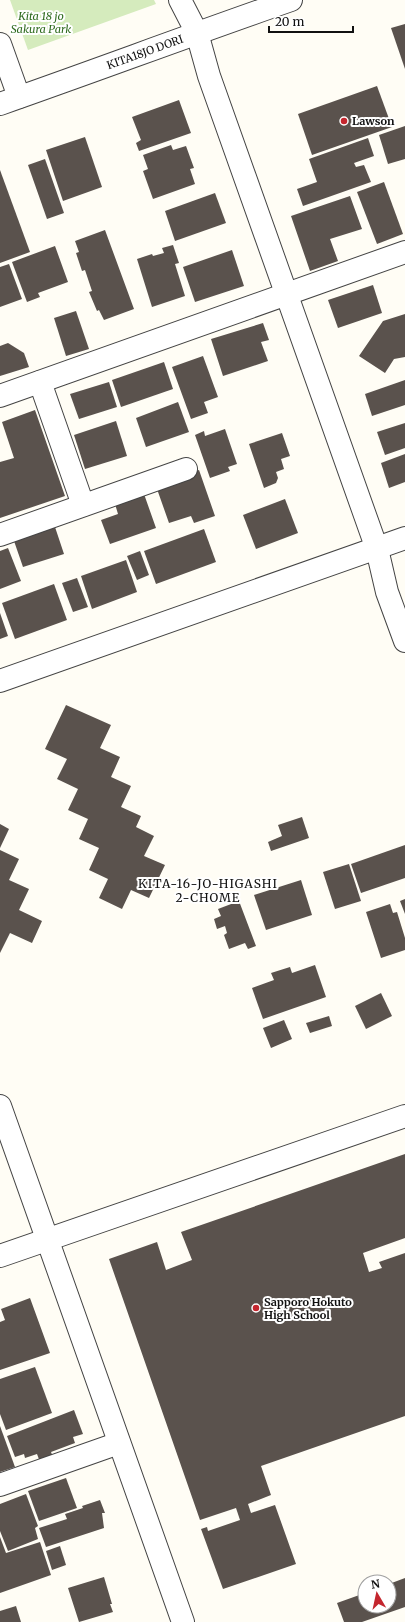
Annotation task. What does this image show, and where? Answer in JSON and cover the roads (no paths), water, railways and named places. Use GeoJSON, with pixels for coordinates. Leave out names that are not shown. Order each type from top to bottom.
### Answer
{"type":"FeatureCollection","features":[{"type":"Feature","properties":{"kind":"street"},"geometry":{"type":"LineString","coordinates":[[180,0],[197,33],[209,76],[288,294],[377,549],[387,592],[405,641]]}},
{"type":"Feature","properties":{"kind":"street","name":"KITA18JO DORI"},"geometry":{"type":"LineString","coordinates":[[9,100],[290,0]]}},
{"type":"Feature","properties":{"kind":"street"},"geometry":{"type":"LineString","coordinates":[[0,44],[9,100]]}},
{"type":"Feature","properties":{"kind":"street"},"geometry":{"type":"LineString","coordinates":[[0,396],[405,252]]}},
{"type":"Feature","properties":{"kind":"street"},"geometry":{"type":"LineString","coordinates":[[40,382],[82,505]]}},
{"type":"Feature","properties":{"kind":"street"},"geometry":{"type":"LineString","coordinates":[[0,535],[186,469]]}},
{"type":"Feature","properties":{"kind":"street"},"geometry":{"type":"LineString","coordinates":[[0,681],[405,538]]}},
{"type":"Feature","properties":{"kind":"street"},"geometry":{"type":"LineString","coordinates":[[0,1106],[183,1622]]}},
{"type":"Feature","properties":{"kind":"street"},"geometry":{"type":"LineString","coordinates":[[0,1256],[405,1116]]}},
{"type":"Feature","properties":{"kind":"street"},"geometry":{"type":"LineString","coordinates":[[0,1485],[119,1443]]}},
{"type":"Feature","properties":{"kind":"place","name":"Lawson"},"geometry":{"type":"Point","coordinates":[344,121]}},
{"type":"Feature","properties":{"kind":"place","name":"Sapporo Hokuto High School"},"geometry":{"type":"Point","coordinates":[256,1308]}},
{"type":"Feature","properties":{"kind":"district","name":"KITA-16-JO-HIGASHI 2-CHOME"},"geometry":{"type":"Point","coordinates":[208,890]}},
{"type":"Feature","properties":{"kind":"park label","name":"Kita 18 jo Sakura Park"},"geometry":{"type":"Point","coordinates":[41,22]}}]}
